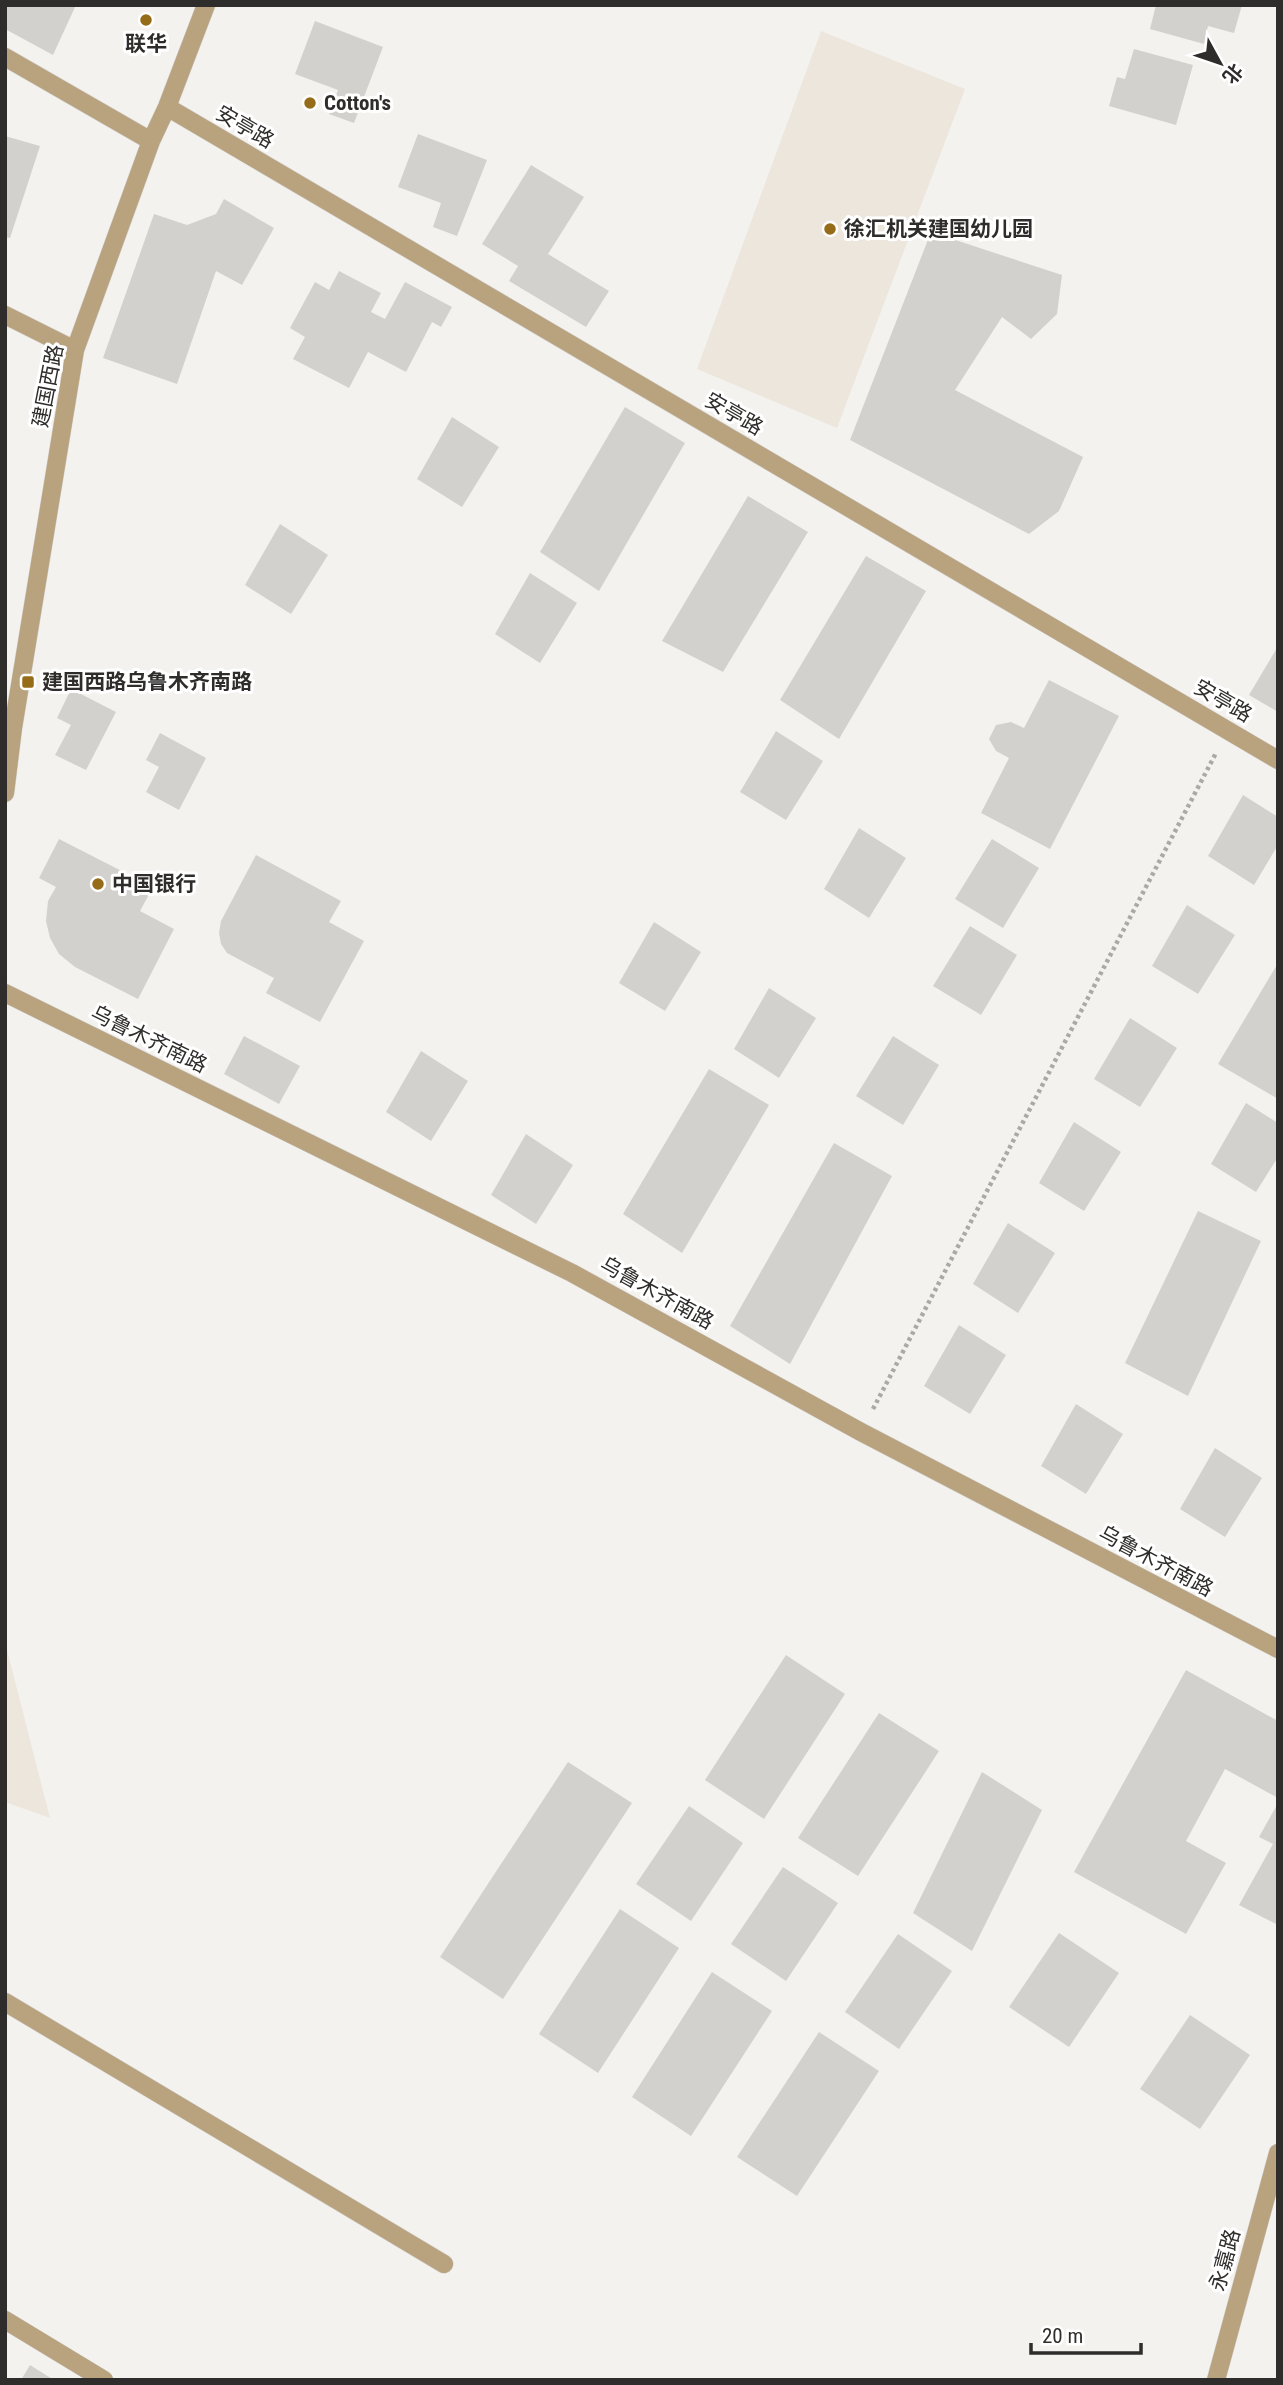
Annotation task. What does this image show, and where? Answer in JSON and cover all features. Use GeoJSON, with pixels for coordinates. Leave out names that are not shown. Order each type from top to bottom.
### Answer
{"type":"FeatureCollection","features":[{"type":"Feature","properties":{"kind":"street","name":"建国西路"},"geometry":{"type":"LineString","coordinates":[[5,793],[9,726],[75,350],[151,141],[167,107],[205,5]]}},
{"type":"Feature","properties":{"kind":"street"},"geometry":{"type":"LineString","coordinates":[[5,57],[151,141]]}},
{"type":"Feature","properties":{"kind":"street","name":"安亭路"},"geometry":{"type":"LineString","coordinates":[[167,107],[1278,760]]}},
{"type":"Feature","properties":{"kind":"street"},"geometry":{"type":"LineString","coordinates":[[5,315],[75,350]]}},
{"type":"Feature","properties":{"kind":"street","name":"乌鲁木齐南路"},"geometry":{"type":"LineString","coordinates":[[5,993],[572,1273],[861,1432],[1278,1649]]}},
{"type":"Feature","properties":{"kind":"street"},"geometry":{"type":"LineString","coordinates":[[5,2002],[444,2264]]}},
{"type":"Feature","properties":{"kind":"street","name":"永嘉路"},"geometry":{"type":"LineString","coordinates":[[1216,2380],[1278,2153]]}},
{"type":"Feature","properties":{"kind":"street"},"geometry":{"type":"LineString","coordinates":[[5,2320],[104,2380]]}},
{"type":"Feature","properties":{"kind":"path"},"geometry":{"type":"LineString","coordinates":[[861,1432],[1227,730]]}},
{"type":"Feature","properties":{"kind":"shaded area","name":"徐汇机关建国幼儿园"},"geometry":{"type":"Polygon","coordinates":[[[821,31],[965,89],[837,428],[697,369],[821,31]]]}},
{"type":"Feature","properties":{"kind":"shaded area"},"geometry":{"type":"Polygon","coordinates":[[[5,1642],[50,1818],[5,1802],[5,1642]]]}},
{"type":"Feature","properties":{"kind":"building"},"geometry":{"type":"Polygon","coordinates":[[[5,5],[76,5],[53,55],[5,29],[5,5]]]}},
{"type":"Feature","properties":{"kind":"building"},"geometry":{"type":"Polygon","coordinates":[[[1156,5],[1242,5],[1234,33],[1208,26],[1204,44],[1150,29],[1156,5]]]}},
{"type":"Feature","properties":{"kind":"building"},"geometry":{"type":"Polygon","coordinates":[[[315,21],[383,47],[354,123],[329,114],[338,90],[295,74],[315,21]]]}},
{"type":"Feature","properties":{"kind":"building"},"geometry":{"type":"Polygon","coordinates":[[[1134,49],[1193,65],[1176,125],[1109,106],[1117,77],[1125,79],[1134,49]]]}},
{"type":"Feature","properties":{"kind":"building"},"geometry":{"type":"Polygon","coordinates":[[[418,134],[487,160],[457,236],[433,227],[441,203],[398,187],[418,134]]]}},
{"type":"Feature","properties":{"kind":"building"},"geometry":{"type":"Polygon","coordinates":[[[5,136],[40,146],[10,238],[5,237],[5,136]]]}},
{"type":"Feature","properties":{"kind":"building"},"geometry":{"type":"Polygon","coordinates":[[[531,165],[584,197],[548,254],[609,291],[586,327],[509,281],[518,266],[482,244],[531,165]]]}},
{"type":"Feature","properties":{"kind":"building"},"geometry":{"type":"Polygon","coordinates":[[[224,199],[274,228],[242,285],[216,271],[177,384],[103,358],[154,214],[187,225],[216,214],[224,199]]]}},
{"type":"Feature","properties":{"kind":"building"},"geometry":{"type":"Polygon","coordinates":[[[931,232],[1062,275],[1057,314],[1031,339],[1002,317],[955,390],[1083,457],[1059,511],[1029,534],[850,440],[931,232]]]}},
{"type":"Feature","properties":{"kind":"building"},"geometry":{"type":"Polygon","coordinates":[[[339,271],[381,293],[371,312],[385,319],[405,282],[452,307],[441,327],[432,322],[406,372],[368,352],[349,388],[293,359],[305,337],[290,328],[315,282],[329,290],[339,271]]]}},
{"type":"Feature","properties":{"kind":"building"},"geometry":{"type":"Polygon","coordinates":[[[625,407],[685,443],[599,591],[540,552],[625,407]]]}},
{"type":"Feature","properties":{"kind":"building"},"geometry":{"type":"Polygon","coordinates":[[[452,417],[499,447],[462,507],[417,479],[452,417]]]}},
{"type":"Feature","properties":{"kind":"building"},"geometry":{"type":"Polygon","coordinates":[[[748,496],[808,532],[723,672],[662,641],[748,496]]]}},
{"type":"Feature","properties":{"kind":"building"},"geometry":{"type":"Polygon","coordinates":[[[280,524],[328,555],[291,614],[245,585],[280,524]]]}},
{"type":"Feature","properties":{"kind":"building"},"geometry":{"type":"Polygon","coordinates":[[[866,556],[926,591],[839,739],[780,700],[866,556]]]}},
{"type":"Feature","properties":{"kind":"building"},"geometry":{"type":"Polygon","coordinates":[[[530,573],[577,603],[540,663],[495,634],[530,573]]]}},
{"type":"Feature","properties":{"kind":"building"},"geometry":{"type":"Polygon","coordinates":[[[1278,646],[1278,712],[1249,695],[1278,646]]]}},
{"type":"Feature","properties":{"kind":"building"},"geometry":{"type":"Polygon","coordinates":[[[1049,680],[1119,716],[1050,849],[981,813],[1009,758],[996,751],[989,739],[996,725],[1011,722],[1024,728],[1049,680]]]}},
{"type":"Feature","properties":{"kind":"building"},"geometry":{"type":"Polygon","coordinates":[[[71,689],[116,712],[86,770],[55,755],[71,725],[57,718],[71,689]]]}},
{"type":"Feature","properties":{"kind":"building"},"geometry":{"type":"Polygon","coordinates":[[[776,731],[823,761],[786,820],[740,792],[776,731]]]}},
{"type":"Feature","properties":{"kind":"building"},"geometry":{"type":"Polygon","coordinates":[[[160,733],[206,758],[179,810],[146,792],[159,767],[146,760],[160,733]]]}},
{"type":"Feature","properties":{"kind":"building"},"geometry":{"type":"Polygon","coordinates":[[[1243,795],[1278,817],[1278,845],[1254,885],[1208,856],[1243,795]]]}},
{"type":"Feature","properties":{"kind":"building"},"geometry":{"type":"Polygon","coordinates":[[[859,828],[906,858],[869,918],[824,889],[859,828]]]}},
{"type":"Feature","properties":{"kind":"building"},"geometry":{"type":"Polygon","coordinates":[[[59,839],[153,887],[140,911],[174,929],[138,999],[75,967],[59,954],[50,938],[46,921],[48,901],[56,887],[39,878],[59,839]]]}},
{"type":"Feature","properties":{"kind":"building"},"geometry":{"type":"Polygon","coordinates":[[[992,839],[1039,868],[1003,928],[955,899],[992,839]]]}},
{"type":"Feature","properties":{"kind":"building"},"geometry":{"type":"Polygon","coordinates":[[[256,855],[341,901],[329,922],[364,941],[320,1022],[266,993],[274,978],[227,953],[221,944],[221,921],[256,855]]]}},
{"type":"Feature","properties":{"kind":"building"},"geometry":{"type":"Polygon","coordinates":[[[1187,905],[1235,935],[1198,994],[1152,966],[1187,905]]]}},
{"type":"Feature","properties":{"kind":"building"},"geometry":{"type":"Polygon","coordinates":[[[654,922],[701,952],[665,1011],[619,983],[654,922]]]}},
{"type":"Feature","properties":{"kind":"building"},"geometry":{"type":"Polygon","coordinates":[[[970,926],[1017,955],[981,1015],[933,986],[970,926]]]}},
{"type":"Feature","properties":{"kind":"building"},"geometry":{"type":"Polygon","coordinates":[[[1278,963],[1278,1099],[1218,1064],[1278,963]]]}},
{"type":"Feature","properties":{"kind":"building"},"geometry":{"type":"Polygon","coordinates":[[[769,988],[816,1018],[779,1078],[734,1049],[769,988]]]}},
{"type":"Feature","properties":{"kind":"building"},"geometry":{"type":"Polygon","coordinates":[[[1130,1018],[1177,1048],[1140,1107],[1094,1079],[1130,1018]]]}},
{"type":"Feature","properties":{"kind":"building"},"geometry":{"type":"Polygon","coordinates":[[[244,1036],[300,1066],[279,1104],[224,1074],[244,1036]]]}},
{"type":"Feature","properties":{"kind":"building"},"geometry":{"type":"Polygon","coordinates":[[[893,1036],[939,1065],[903,1125],[856,1096],[893,1036]]]}},
{"type":"Feature","properties":{"kind":"building"},"geometry":{"type":"Polygon","coordinates":[[[421,1051],[468,1081],[431,1141],[386,1112],[421,1051]]]}},
{"type":"Feature","properties":{"kind":"building"},"geometry":{"type":"Polygon","coordinates":[[[709,1069],[769,1105],[682,1253],[623,1214],[709,1069]]]}},
{"type":"Feature","properties":{"kind":"building"},"geometry":{"type":"Polygon","coordinates":[[[1246,1103],[1278,1123],[1278,1157],[1256,1192],[1211,1164],[1246,1103]]]}},
{"type":"Feature","properties":{"kind":"building"},"geometry":{"type":"Polygon","coordinates":[[[1074,1122],[1121,1152],[1084,1211],[1039,1183],[1074,1122]]]}},
{"type":"Feature","properties":{"kind":"building"},"geometry":{"type":"Polygon","coordinates":[[[526,1134],[573,1165],[536,1224],[491,1195],[526,1134]]]}},
{"type":"Feature","properties":{"kind":"building"},"geometry":{"type":"Polygon","coordinates":[[[834,1143],[892,1176],[790,1364],[730,1326],[834,1143]]]}},
{"type":"Feature","properties":{"kind":"building"},"geometry":{"type":"Polygon","coordinates":[[[1198,1211],[1261,1241],[1188,1396],[1125,1363],[1198,1211]]]}},
{"type":"Feature","properties":{"kind":"building"},"geometry":{"type":"Polygon","coordinates":[[[1008,1223],[1055,1253],[1018,1313],[973,1284],[1008,1223]]]}},
{"type":"Feature","properties":{"kind":"building"},"geometry":{"type":"Polygon","coordinates":[[[959,1325],[1006,1355],[970,1414],[924,1386],[959,1325]]]}},
{"type":"Feature","properties":{"kind":"building"},"geometry":{"type":"Polygon","coordinates":[[[1076,1404],[1123,1434],[1086,1494],[1041,1466],[1076,1404]]]}},
{"type":"Feature","properties":{"kind":"building"},"geometry":{"type":"Polygon","coordinates":[[[1215,1448],[1262,1478],[1225,1537],[1180,1509],[1215,1448]]]}},
{"type":"Feature","properties":{"kind":"building"},"geometry":{"type":"Polygon","coordinates":[[[786,1655],[845,1694],[764,1819],[705,1780],[786,1655]]]}},
{"type":"Feature","properties":{"kind":"building"},"geometry":{"type":"Polygon","coordinates":[[[1186,1670],[1278,1721],[1278,1798],[1225,1769],[1186,1841],[1226,1863],[1186,1934],[1074,1872],[1186,1670]]]}},
{"type":"Feature","properties":{"kind":"building"},"geometry":{"type":"Polygon","coordinates":[[[879,1713],[939,1751],[858,1876],[798,1838],[879,1713]]]}},
{"type":"Feature","properties":{"kind":"building"},"geometry":{"type":"Polygon","coordinates":[[[568,1762],[632,1803],[503,1999],[440,1957],[568,1762]]]}},
{"type":"Feature","properties":{"kind":"building"},"geometry":{"type":"Polygon","coordinates":[[[982,1772],[1042,1810],[972,1951],[913,1913],[982,1772]]]}},
{"type":"Feature","properties":{"kind":"building"},"geometry":{"type":"Polygon","coordinates":[[[1278,1803],[1278,1925],[1239,1905],[1273,1844],[1259,1837],[1278,1803]]]}},
{"type":"Feature","properties":{"kind":"building"},"geometry":{"type":"Polygon","coordinates":[[[689,1806],[743,1843],[691,1921],[636,1884],[689,1806]]]}},
{"type":"Feature","properties":{"kind":"building"},"geometry":{"type":"Polygon","coordinates":[[[783,1867],[838,1903],[786,1981],[731,1944],[783,1867]]]}},
{"type":"Feature","properties":{"kind":"building"},"geometry":{"type":"Polygon","coordinates":[[[620,1909],[679,1948],[598,2073],[539,2034],[620,1909]]]}},
{"type":"Feature","properties":{"kind":"building"},"geometry":{"type":"Polygon","coordinates":[[[1059,1933],[1119,1973],[1069,2047],[1009,2007],[1059,1933]]]}},
{"type":"Feature","properties":{"kind":"building"},"geometry":{"type":"Polygon","coordinates":[[[898,1934],[952,1971],[899,2049],[845,2012],[898,1934]]]}},
{"type":"Feature","properties":{"kind":"building"},"geometry":{"type":"Polygon","coordinates":[[[712,1972],[772,2011],[691,2136],[632,2097],[712,1972]]]}},
{"type":"Feature","properties":{"kind":"building"},"geometry":{"type":"Polygon","coordinates":[[[1190,2015],[1250,2055],[1200,2129],[1140,2089],[1190,2015]]]}},
{"type":"Feature","properties":{"kind":"building"},"geometry":{"type":"Polygon","coordinates":[[[819,2032],[879,2071],[797,2196],[737,2157],[819,2032]]]}},
{"type":"Feature","properties":{"kind":"building"},"geometry":{"type":"Polygon","coordinates":[[[30,2365],[54,2380],[21,2380],[30,2365]]]}},
{"type":"Feature","properties":{"kind":"place","name":"联华"},"geometry":{"type":"Point","coordinates":[146,20]}},
{"type":"Feature","properties":{"kind":"place","name":"Cotton's"},"geometry":{"type":"Point","coordinates":[310,103]}},
{"type":"Feature","properties":{"kind":"place","name":"徐汇机关建国幼儿园"},"geometry":{"type":"Point","coordinates":[830,229]}},
{"type":"Feature","properties":{"kind":"place","name":"建国西路乌鲁木齐南路"},"geometry":{"type":"Point","coordinates":[28,682]}},
{"type":"Feature","properties":{"kind":"place","name":"中国银行"},"geometry":{"type":"Point","coordinates":[98,884]}}]}
